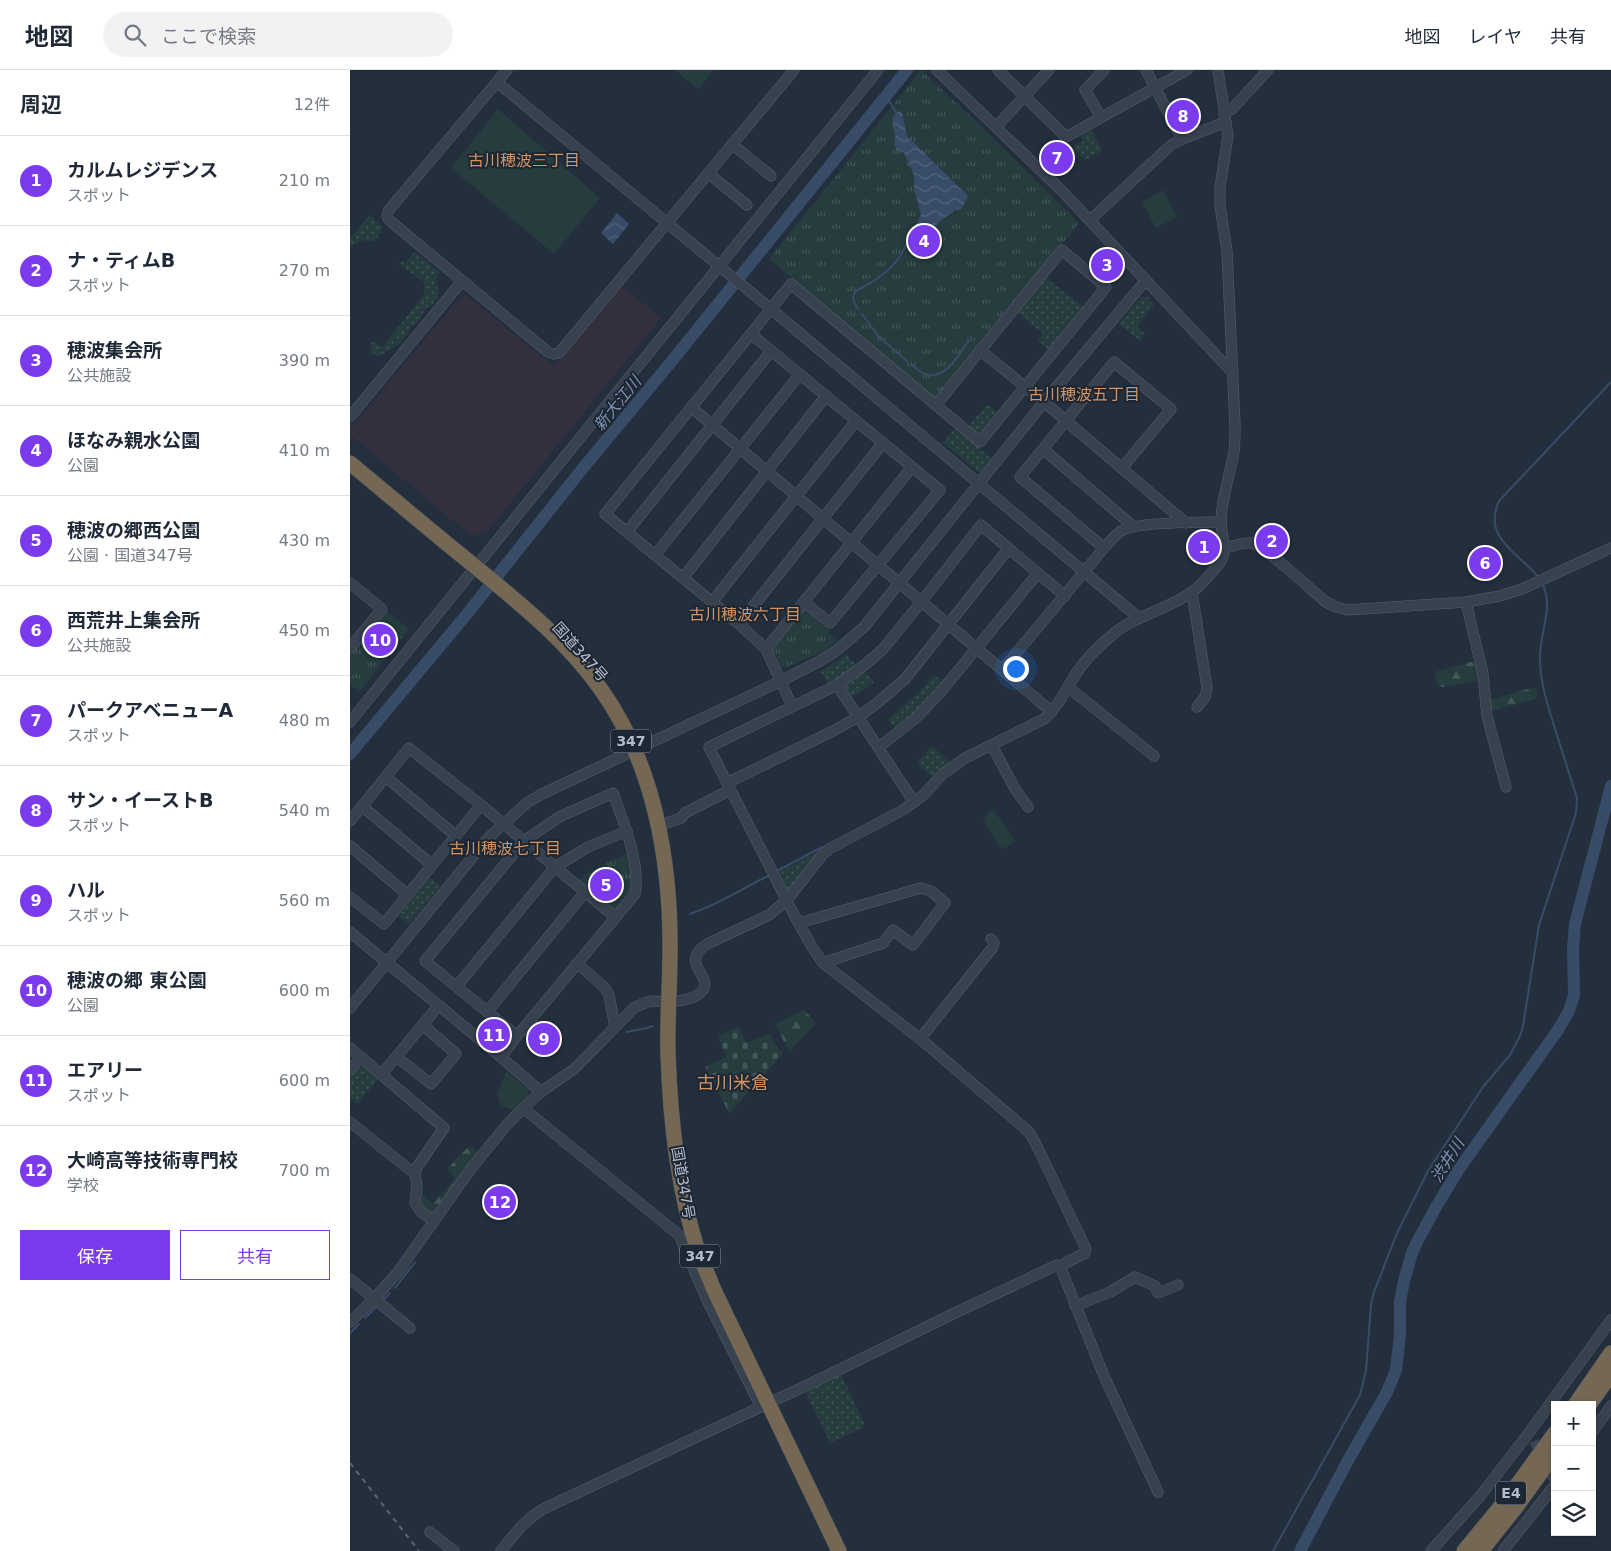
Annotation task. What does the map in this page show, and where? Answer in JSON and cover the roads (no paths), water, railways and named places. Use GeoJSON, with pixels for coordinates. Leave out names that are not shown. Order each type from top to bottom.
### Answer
{"type":"FeatureCollection","features":[{"type":"Feature","properties":{"kind":"highway","name":"国道347号"},"geometry":{"type":"LineString","coordinates":[[350,451],[483,567],[557,625],[603,676],[623,707],[660,794],[673,860],[674,901],[671,933],[668,1053],[673,1119],[683,1191],[697,1249],[765,1405],[839,1551]]}},
{"type":"Feature","properties":{"kind":"highway","name":"国道347号"},"geometry":{"type":"LineString","coordinates":[[350,463],[483,567]]}},
{"type":"Feature","properties":{"kind":"highway","name":"国道347号"},"geometry":{"type":"LineString","coordinates":[[639,747],[661,841],[671,933]]}},
{"type":"Feature","properties":{"kind":"highway"},"geometry":{"type":"LineString","coordinates":[[1578,1401],[1611,1354]]}},
{"type":"Feature","properties":{"kind":"highway"},"geometry":{"type":"LineString","coordinates":[[1592,1401],[1611,1374]]}},
{"type":"Feature","properties":{"kind":"highway","name":"E4"},"geometry":{"type":"LineString","coordinates":[[1464,1551],[1507,1499],[1551,1438]]}},
{"type":"Feature","properties":{"kind":"highway","name":"E4"},"geometry":{"type":"LineString","coordinates":[[1481,1551],[1551,1459]]}},
{"type":"Feature","properties":{"kind":"street"},"geometry":{"type":"LineString","coordinates":[[507,70],[388,211],[387,216],[389,220],[462,281],[548,352],[553,354],[559,353],[794,70]]}},
{"type":"Feature","properties":{"kind":"street"},"geometry":{"type":"LineString","coordinates":[[350,722],[483,567],[719,266],[878,70]]}},
{"type":"Feature","properties":{"kind":"street"},"geometry":{"type":"LineString","coordinates":[[937,70],[1062,191],[1233,373]]}},
{"type":"Feature","properties":{"kind":"street"},"geometry":{"type":"LineString","coordinates":[[998,70],[1066,137],[1187,70]]}},
{"type":"Feature","properties":{"kind":"street"},"geometry":{"type":"LineString","coordinates":[[996,127],[1049,70]]}},
{"type":"Feature","properties":{"kind":"street"},"geometry":{"type":"LineString","coordinates":[[1101,118],[1085,90],[1104,70]]}},
{"type":"Feature","properties":{"kind":"street"},"geometry":{"type":"LineString","coordinates":[[1146,70],[1182,139]]}},
{"type":"Feature","properties":{"kind":"street"},"geometry":{"type":"LineString","coordinates":[[350,1322],[398,1272],[486,1149],[523,1108],[541,1092],[574,1069],[634,1008],[644,1003],[654,1001],[669,1002],[694,996],[701,992],[704,985],[703,975],[696,967],[695,958],[698,950],[769,915],[787,900],[822,855],[829,849],[903,810],[954,766],[1044,719],[1052,712],[1078,671],[1098,648],[1119,629],[1192,592],[1221,562],[1225,548],[1221,522],[1235,444],[1227,251],[1220,205],[1220,187],[1228,136],[1218,70]]}},
{"type":"Feature","properties":{"kind":"street"},"geometry":{"type":"LineString","coordinates":[[1090,220],[1171,145],[1225,118],[1268,70]]}},
{"type":"Feature","properties":{"kind":"street"},"geometry":{"type":"LineString","coordinates":[[497,82],[980,483],[1139,618]]}},
{"type":"Feature","properties":{"kind":"street"},"geometry":{"type":"LineString","coordinates":[[732,144],[771,176]]}},
{"type":"Feature","properties":{"kind":"street"},"geometry":{"type":"LineString","coordinates":[[708,173],[747,205]]}},
{"type":"Feature","properties":{"kind":"street"},"geometry":{"type":"LineString","coordinates":[[792,706],[766,649],[739,624],[605,514],[791,284],[980,442],[1106,287],[1062,250],[936,405]]}},
{"type":"Feature","properties":{"kind":"street"},"geometry":{"type":"LineString","coordinates":[[350,1008],[488,838],[528,802],[639,747],[781,681],[820,661],[850,640],[864,627],[1044,402],[1146,280]]}},
{"type":"Feature","properties":{"kind":"street"},"geometry":{"type":"LineString","coordinates":[[350,416],[462,281]]}},
{"type":"Feature","properties":{"kind":"street"},"geometry":{"type":"LineString","coordinates":[[751,334],[940,490],[830,623],[804,602]]}},
{"type":"Feature","properties":{"kind":"street"},"geometry":{"type":"LineString","coordinates":[[980,350],[1186,523]]}},
{"type":"Feature","properties":{"kind":"street"},"geometry":{"type":"LineString","coordinates":[[626,532],[771,351]]}},
{"type":"Feature","properties":{"kind":"street"},"geometry":{"type":"LineString","coordinates":[[1104,548],[1020,477],[1114,362],[1171,409],[1122,468]]}},
{"type":"Feature","properties":{"kind":"street"},"geometry":{"type":"LineString","coordinates":[[655,555],[800,374]]}},
{"type":"Feature","properties":{"kind":"street"},"geometry":{"type":"LineString","coordinates":[[683,578],[826,396]]}},
{"type":"Feature","properties":{"kind":"street"},"geometry":{"type":"LineString","coordinates":[[691,407],[1052,712]]}},
{"type":"Feature","properties":{"kind":"street"},"geometry":{"type":"LineString","coordinates":[[712,602],[856,420]]}},
{"type":"Feature","properties":{"kind":"street"},"geometry":{"type":"LineString","coordinates":[[739,624],[883,443]]}},
{"type":"Feature","properties":{"kind":"street"},"geometry":{"type":"LineString","coordinates":[[1043,448],[1134,527]]}},
{"type":"Feature","properties":{"kind":"street"},"geometry":{"type":"LineString","coordinates":[[766,649],[912,467]]}},
{"type":"Feature","properties":{"kind":"street"},"geometry":{"type":"LineString","coordinates":[[1003,669],[1104,548],[1122,530],[1134,527],[1221,522]]}},
{"type":"Feature","properties":{"kind":"street"},"geometry":{"type":"LineString","coordinates":[[501,1551],[522,1524],[543,1509],[765,1405],[968,1306],[1057,1265],[1060,1266],[1084,1253],[1086,1248],[1029,1132],[920,1039],[823,963],[812,947],[708,747],[837,685],[861,668],[882,649],[981,525],[1065,596]]}},
{"type":"Feature","properties":{"kind":"street"},"geometry":{"type":"LineString","coordinates":[[1225,548],[1245,543],[1254,543],[1326,602],[1336,608],[1348,610],[1466,602],[1500,596],[1522,589],[1611,548]]}},
{"type":"Feature","properties":{"kind":"street"},"geometry":{"type":"LineString","coordinates":[[667,823],[681,818],[729,786],[858,717],[905,679],[1009,548]]}},
{"type":"Feature","properties":{"kind":"street"},"geometry":{"type":"LineString","coordinates":[[879,746],[915,719],[939,694],[1038,573]]}},
{"type":"Feature","properties":{"kind":"street"},"geometry":{"type":"LineString","coordinates":[[350,584],[382,609],[350,648]]}},
{"type":"Feature","properties":{"kind":"street"},"geometry":{"type":"LineString","coordinates":[[1192,592],[1207,688],[1206,697],[1197,707]]}},
{"type":"Feature","properties":{"kind":"street"},"geometry":{"type":"LineString","coordinates":[[1466,602],[1483,674],[1487,716],[1506,787]]}},
{"type":"Feature","properties":{"kind":"street"},"geometry":{"type":"LineString","coordinates":[[837,685],[879,746],[914,802]]}},
{"type":"Feature","properties":{"kind":"street"},"geometry":{"type":"LineString","coordinates":[[1068,687],[1154,756]]}},
{"type":"Feature","properties":{"kind":"street"},"geometry":{"type":"LineString","coordinates":[[990,746],[1015,789],[1028,807]]}},
{"type":"Feature","properties":{"kind":"street"},"geometry":{"type":"LineString","coordinates":[[350,820],[409,748],[481,805],[615,917]]}},
{"type":"Feature","properties":{"kind":"street"},"geometry":{"type":"LineString","coordinates":[[386,777],[456,836]]}},
{"type":"Feature","properties":{"kind":"street"},"geometry":{"type":"LineString","coordinates":[[501,1057],[635,894],[637,886],[627,831],[613,793],[559,817],[524,841],[425,961],[517,1036]]}},
{"type":"Feature","properties":{"kind":"street"},"geometry":{"type":"LineString","coordinates":[[350,897],[384,924],[481,805]]}},
{"type":"Feature","properties":{"kind":"street"},"geometry":{"type":"LineString","coordinates":[[362,806],[432,866]]}},
{"type":"Feature","properties":{"kind":"street"},"geometry":{"type":"LineString","coordinates":[[457,986],[555,867],[588,847],[627,831]]}},
{"type":"Feature","properties":{"kind":"street"},"geometry":{"type":"LineString","coordinates":[[350,846],[408,895]]}},
{"type":"Feature","properties":{"kind":"street"},"geometry":{"type":"LineString","coordinates":[[800,923],[921,888],[931,890],[945,903],[913,945],[893,930],[883,943],[823,963]]}},
{"type":"Feature","properties":{"kind":"street"},"geometry":{"type":"LineString","coordinates":[[487,1012],[585,892]]}},
{"type":"Feature","properties":{"kind":"street"},"geometry":{"type":"LineString","coordinates":[[350,932],[541,1092]]}},
{"type":"Feature","properties":{"kind":"street"},"geometry":{"type":"LineString","coordinates":[[920,1039],[993,947],[994,943],[991,939]]}},
{"type":"Feature","properties":{"kind":"street"},"geometry":{"type":"LineString","coordinates":[[577,963],[605,988],[610,995],[615,1027]]}},
{"type":"Feature","properties":{"kind":"street"},"geometry":{"type":"LineString","coordinates":[[382,1074],[439,1005]]}},
{"type":"Feature","properties":{"kind":"street"},"geometry":{"type":"LineString","coordinates":[[397,1057],[431,1084],[456,1054],[422,1025]]}},
{"type":"Feature","properties":{"kind":"street"},"geometry":{"type":"LineString","coordinates":[[350,1048],[444,1128],[417,1167],[415,1174],[417,1186],[415,1203],[422,1212],[434,1220]]}},
{"type":"Feature","properties":{"kind":"street"},"geometry":{"type":"LineString","coordinates":[[350,1070],[361,1057]]}},
{"type":"Feature","properties":{"kind":"street"},"geometry":{"type":"LineString","coordinates":[[523,1108],[679,1235],[707,1300],[765,1405]]}},
{"type":"Feature","properties":{"kind":"street"},"geometry":{"type":"LineString","coordinates":[[350,1122],[415,1174]]}},
{"type":"Feature","properties":{"kind":"street"},"geometry":{"type":"LineString","coordinates":[[1060,1266],[1111,1391],[1158,1492]]}},
{"type":"Feature","properties":{"kind":"street"},"geometry":{"type":"LineString","coordinates":[[1075,1306],[1110,1292],[1135,1277],[1155,1286],[1158,1293],[1178,1285]]}},
{"type":"Feature","properties":{"kind":"street"},"geometry":{"type":"LineString","coordinates":[[350,1279],[410,1328]]}},
{"type":"Feature","properties":{"kind":"street"},"geometry":{"type":"LineString","coordinates":[[1431,1551],[1531,1438],[1611,1320]]}},
{"type":"Feature","properties":{"kind":"street"},"geometry":{"type":"LineString","coordinates":[[1596,1427],[1611,1406]]}},
{"type":"Feature","properties":{"kind":"street"},"geometry":{"type":"LineString","coordinates":[[1503,1551],[1551,1490]]}},
{"type":"Feature","properties":{"kind":"street"},"geometry":{"type":"LineString","coordinates":[[430,1532],[454,1551]]}},
{"type":"Feature","properties":{"kind":"water"},"geometry":{"type":"Polygon","coordinates":[[[899,111],[902,113],[907,136],[968,196],[962,208],[958,211],[955,210],[933,229],[926,230],[917,239],[911,234],[921,215],[914,189],[914,175],[904,153],[897,150],[894,144],[893,118],[899,111]]]}},
{"type":"Feature","properties":{"kind":"water"},"geometry":{"type":"Polygon","coordinates":[[[617,213],[629,224],[613,244],[601,233],[617,213]]]}},
{"type":"Feature","properties":{"kind":"waterway","name":"新大江川"},"geometry":{"type":"LineString","coordinates":[[350,754],[467,614],[583,468],[907,70]]}},
{"type":"Feature","properties":{"kind":"waterway"},"geometry":{"type":"LineString","coordinates":[[886,96],[897,114]]}},
{"type":"Feature","properties":{"kind":"waterway"},"geometry":{"type":"LineString","coordinates":[[858,309],[853,298],[856,291],[886,272],[896,262],[913,235]]}},
{"type":"Feature","properties":{"kind":"waterway"},"geometry":{"type":"LineString","coordinates":[[862,314],[879,337],[907,361]]}},
{"type":"Feature","properties":{"kind":"waterway"},"geometry":{"type":"LineString","coordinates":[[912,365],[925,374],[939,374],[951,365],[969,340]]}},
{"type":"Feature","properties":{"kind":"waterway"},"geometry":{"type":"LineString","coordinates":[[1538,577],[1512,552],[1499,535],[1495,525],[1495,514],[1499,501],[1611,382]]}},
{"type":"Feature","properties":{"kind":"waterway"},"geometry":{"type":"LineString","coordinates":[[1273,1551],[1360,1395],[1366,1371],[1371,1304],[1397,1233],[1428,1171],[1483,1087],[1510,1055],[1523,1026],[1539,925],[1576,813],[1577,798],[1550,713],[1543,684],[1540,654],[1547,600],[1542,583]]}},
{"type":"Feature","properties":{"kind":"waterway","name":"渋井川"},"geometry":{"type":"LineString","coordinates":[[1300,1551],[1387,1392],[1396,1370],[1400,1335],[1400,1302],[1404,1281],[1417,1242],[1459,1169],[1558,1030],[1569,1011],[1574,995],[1573,948],[1575,924],[1611,786]]}},
{"type":"Feature","properties":{"kind":"waterway"},"geometry":{"type":"LineString","coordinates":[[779,870],[822,847]]}},
{"type":"Feature","properties":{"kind":"waterway"},"geometry":{"type":"LineString","coordinates":[[690,914],[768,876]]}},
{"type":"Feature","properties":{"kind":"waterway"},"geometry":{"type":"LineString","coordinates":[[626,1032],[653,1026]]}},
{"type":"Feature","properties":{"kind":"waterway"},"geometry":{"type":"LineString","coordinates":[[395,1288],[415,1262]]}},
{"type":"Feature","properties":{"kind":"waterway"},"geometry":{"type":"LineString","coordinates":[[382,1301],[390,1293]]}},
{"type":"Feature","properties":{"kind":"waterway"},"geometry":{"type":"LineString","coordinates":[[365,1318],[377,1306]]}},
{"type":"Feature","properties":{"kind":"waterway"},"geometry":{"type":"LineString","coordinates":[[350,1333],[359,1324]]}},
{"type":"Feature","properties":{"kind":"tunnel"},"geometry":{"type":"LineString","coordinates":[[1534,1441],[1542,1456]]}},
{"type":"Feature","properties":{"kind":"railway"},"geometry":{"type":"LineString","coordinates":[[350,1463],[419,1551]]}},
{"type":"Feature","properties":{"kind":"place","name":"サン・イーストB"},"geometry":{"type":"Point","coordinates":[1183,116]}},
{"type":"Feature","properties":{"kind":"place","name":"パークアベニューA"},"geometry":{"type":"Point","coordinates":[1057,158]}},
{"type":"Feature","properties":{"kind":"place","name":"ほなみ親水公園"},"geometry":{"type":"Point","coordinates":[924,241]}},
{"type":"Feature","properties":{"kind":"place","name":"穂波集会所"},"geometry":{"type":"Point","coordinates":[1107,265]}},
{"type":"Feature","properties":{"kind":"place","name":"ナ・ティムB"},"geometry":{"type":"Point","coordinates":[1272,541]}},
{"type":"Feature","properties":{"kind":"place","name":"カルムレジデンス"},"geometry":{"type":"Point","coordinates":[1204,547]}},
{"type":"Feature","properties":{"kind":"place","name":"西荒井上集会所"},"geometry":{"type":"Point","coordinates":[1485,563]}},
{"type":"Feature","properties":{"kind":"place","name":"穂波の郷 東公園"},"geometry":{"type":"Point","coordinates":[380,640]}},
{"type":"Feature","properties":{"kind":"place","name":"穂波の郷西公園"},"geometry":{"type":"Point","coordinates":[606,885]}},
{"type":"Feature","properties":{"kind":"place","name":"エアリー"},"geometry":{"type":"Point","coordinates":[494,1035]}},
{"type":"Feature","properties":{"kind":"place","name":"ハル"},"geometry":{"type":"Point","coordinates":[544,1039]}},
{"type":"Feature","properties":{"kind":"place","name":"大崎高等技術専門校"},"geometry":{"type":"Point","coordinates":[500,1202]}},
{"type":"Feature","properties":{"kind":"district","name":"古川穂波三丁目"},"geometry":{"type":"Point","coordinates":[524,160]}},
{"type":"Feature","properties":{"kind":"district","name":"古川穂波五丁目"},"geometry":{"type":"Point","coordinates":[1084,394]}},
{"type":"Feature","properties":{"kind":"district","name":"古川穂波六丁目"},"geometry":{"type":"Point","coordinates":[745,614]}},
{"type":"Feature","properties":{"kind":"district","name":"古川穂波七丁目"},"geometry":{"type":"Point","coordinates":[505,848]}},
{"type":"Feature","properties":{"kind":"district","name":"古川米倉"},"geometry":{"type":"Point","coordinates":[733,1083]}}]}
